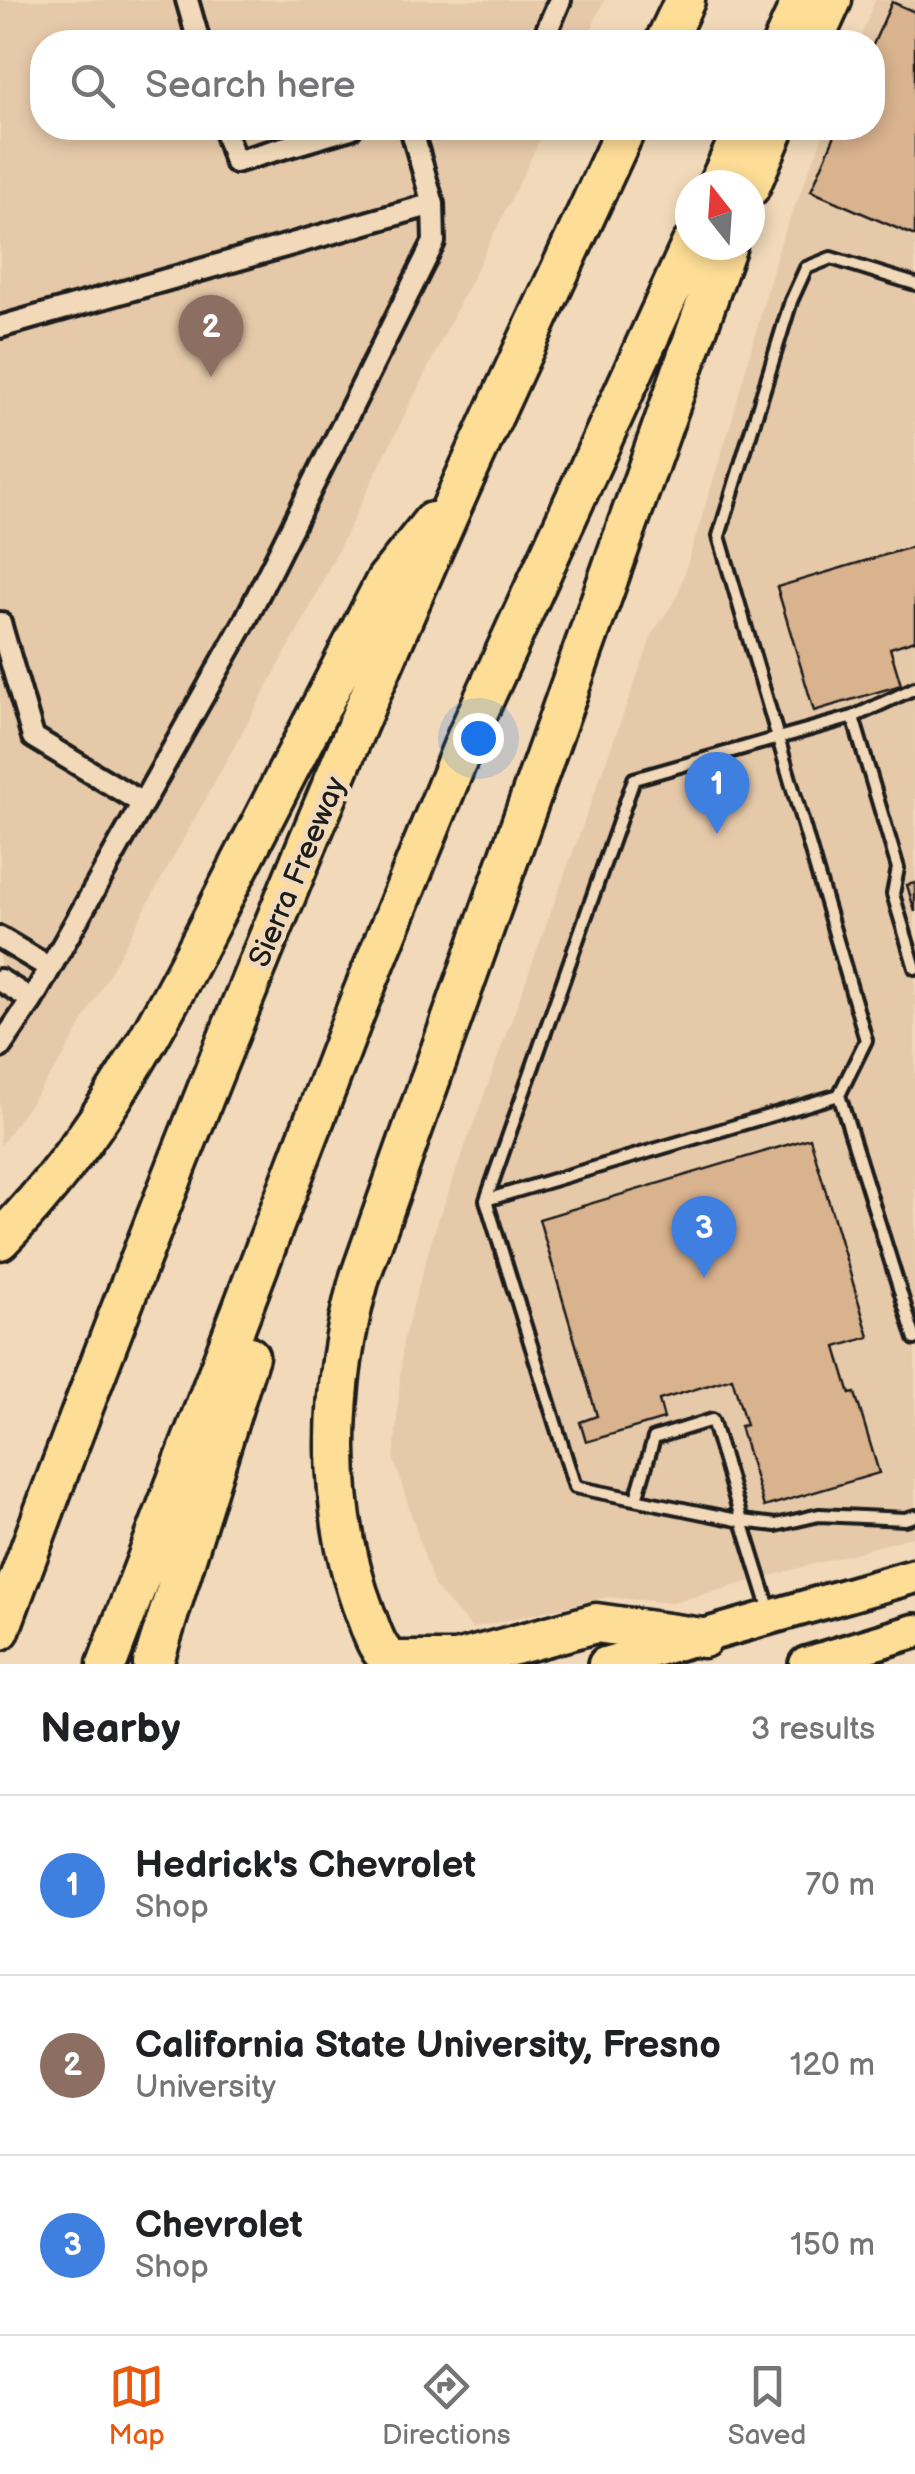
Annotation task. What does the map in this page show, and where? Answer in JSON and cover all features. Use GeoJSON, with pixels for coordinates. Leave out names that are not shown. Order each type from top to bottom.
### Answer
{"type":"FeatureCollection","features":[{"type":"Feature","properties":{"kind":"highway"},"geometry":{"type":"LineString","coordinates":[[671,30],[685,0]]}},
{"type":"Feature","properties":{"kind":"highway"},"geometry":{"type":"LineString","coordinates":[[788,30],[802,0]]}},
{"type":"Feature","properties":{"kind":"highway"},"geometry":{"type":"LineString","coordinates":[[818,30],[832,0]]}},
{"type":"Feature","properties":{"kind":"highway","name":"Sierra Freeway"},"geometry":{"type":"LineString","coordinates":[[0,1630],[70,1439],[268,940],[462,485],[620,140]]}},
{"type":"Feature","properties":{"kind":"highway"},"geometry":{"type":"LineString","coordinates":[[725,170],[739,140]]}},
{"type":"Feature","properties":{"kind":"highway"},"geometry":{"type":"LineString","coordinates":[[758,170],[771,140]]}},
{"type":"Feature","properties":{"kind":"highway"},"geometry":{"type":"LineString","coordinates":[[107,1664],[358,1005],[468,734],[684,260]]}},
{"type":"Feature","properties":{"kind":"highway"},"geometry":{"type":"LineString","coordinates":[[703,1638],[596,1623],[456,1662],[392,1661],[374,1637],[353,1577],[341,1510],[336,1431],[341,1368],[360,1277],[723,260]]}},
{"type":"Feature","properties":{"kind":"highway"},"geometry":{"type":"LineString","coordinates":[[0,1240],[72,1158],[138,1058],[386,580],[462,485]]}},
{"type":"Feature","properties":{"kind":"highway"},"geometry":{"type":"LineString","coordinates":[[153,1664],[358,1005]]}},
{"type":"Feature","properties":{"kind":"main road"},"geometry":{"type":"LineString","coordinates":[[604,1664],[915,1576]]}},
{"type":"Feature","properties":{"kind":"main road"},"geometry":{"type":"LineString","coordinates":[[825,1661],[915,1631]]}},
{"type":"Feature","properties":{"kind":"street"},"geometry":{"type":"LineString","coordinates":[[187,0],[196,30]]}},
{"type":"Feature","properties":{"kind":"street"},"geometry":{"type":"LineString","coordinates":[[547,30],[560,0]]}},
{"type":"Feature","properties":{"kind":"street"},"geometry":{"type":"LineString","coordinates":[[228,140],[234,162],[310,140]]}},
{"type":"Feature","properties":{"kind":"street"},"geometry":{"type":"LineString","coordinates":[[0,1048],[32,1000],[244,623],[434,242],[433,204],[414,140]]}},
{"type":"Feature","properties":{"kind":"street"},"geometry":{"type":"LineString","coordinates":[[0,326],[433,204]]}},
{"type":"Feature","properties":{"kind":"street"},"geometry":{"type":"LineString","coordinates":[[0,624],[33,737],[142,804]]}},
{"type":"Feature","properties":{"kind":"street"},"geometry":{"type":"LineString","coordinates":[[0,938],[50,968]]}},
{"type":"Feature","properties":{"kind":"street"},"geometry":{"type":"LineString","coordinates":[[0,980],[32,1000]]}},
{"type":"Feature","properties":{"kind":"lane"},"geometry":{"type":"LineString","coordinates":[[915,284],[831,258],[806,268],[791,301],[718,536],[866,1040],[839,1096],[915,1339]]}},
{"type":"Feature","properties":{"kind":"lane"},"geometry":{"type":"LineString","coordinates":[[915,688],[853,716],[634,779],[486,1200],[575,1487],[776,1525],[819,1516],[915,1516]]}},
{"type":"Feature","properties":{"kind":"lane"},"geometry":{"type":"LineString","coordinates":[[853,716],[898,868],[894,894],[915,968]]}},
{"type":"Feature","properties":{"kind":"lane"},"geometry":{"type":"LineString","coordinates":[[486,1200],[839,1096]]}},
{"type":"Feature","properties":{"kind":"lane"},"geometry":{"type":"LineString","coordinates":[[636,1499],[654,1438],[712,1420],[772,1618]]}},
{"type":"Feature","properties":{"kind":"shaded area"},"geometry":{"type":"Polygon","coordinates":[[[0,0],[604,0],[591,30],[30,30],[30,140],[540,140],[300,627],[64,1056],[0,1146],[0,0]]]}},
{"type":"Feature","properties":{"kind":"shaded area"},"geometry":{"type":"Polygon","coordinates":[[[875,0],[915,0],[915,1536],[672,1603],[607,1597],[472,1628],[434,1586],[394,1460],[403,1341],[434,1232],[653,633],[677,597],[731,423],[780,244],[821,140],[885,140],[885,30],[864,30],[875,0]]]}},
{"type":"Feature","properties":{"kind":"building"},"geometry":{"type":"Polygon","coordinates":[[[892,2],[915,12],[915,236],[811,191],[833,140],[885,140],[885,30],[880,30],[892,2]]]}},
{"type":"Feature","properties":{"kind":"building"},"geometry":{"type":"Polygon","coordinates":[[[915,546],[915,640],[890,648],[901,685],[814,711],[777,587],[915,546]]]}},
{"type":"Feature","properties":{"kind":"building"},"geometry":{"type":"Polygon","coordinates":[[[915,883],[915,912],[907,885],[915,883]]]}},
{"type":"Feature","properties":{"kind":"building"},"geometry":{"type":"Polygon","coordinates":[[[810,1138],[869,1337],[836,1347],[850,1394],[855,1393],[879,1473],[764,1507],[740,1426],[746,1425],[732,1378],[659,1400],[664,1419],[586,1442],[580,1422],[597,1416],[539,1219],[810,1138]]]}},
{"type":"Feature","properties":{"kind":"place","name":"California State University, Fresno"},"geometry":{"type":"Point","coordinates":[211,377]}},
{"type":"Feature","properties":{"kind":"place","name":"Hedrick's Chevrolet"},"geometry":{"type":"Point","coordinates":[717,834]}},
{"type":"Feature","properties":{"kind":"place","name":"Chevrolet"},"geometry":{"type":"Point","coordinates":[704,1278]}}]}
